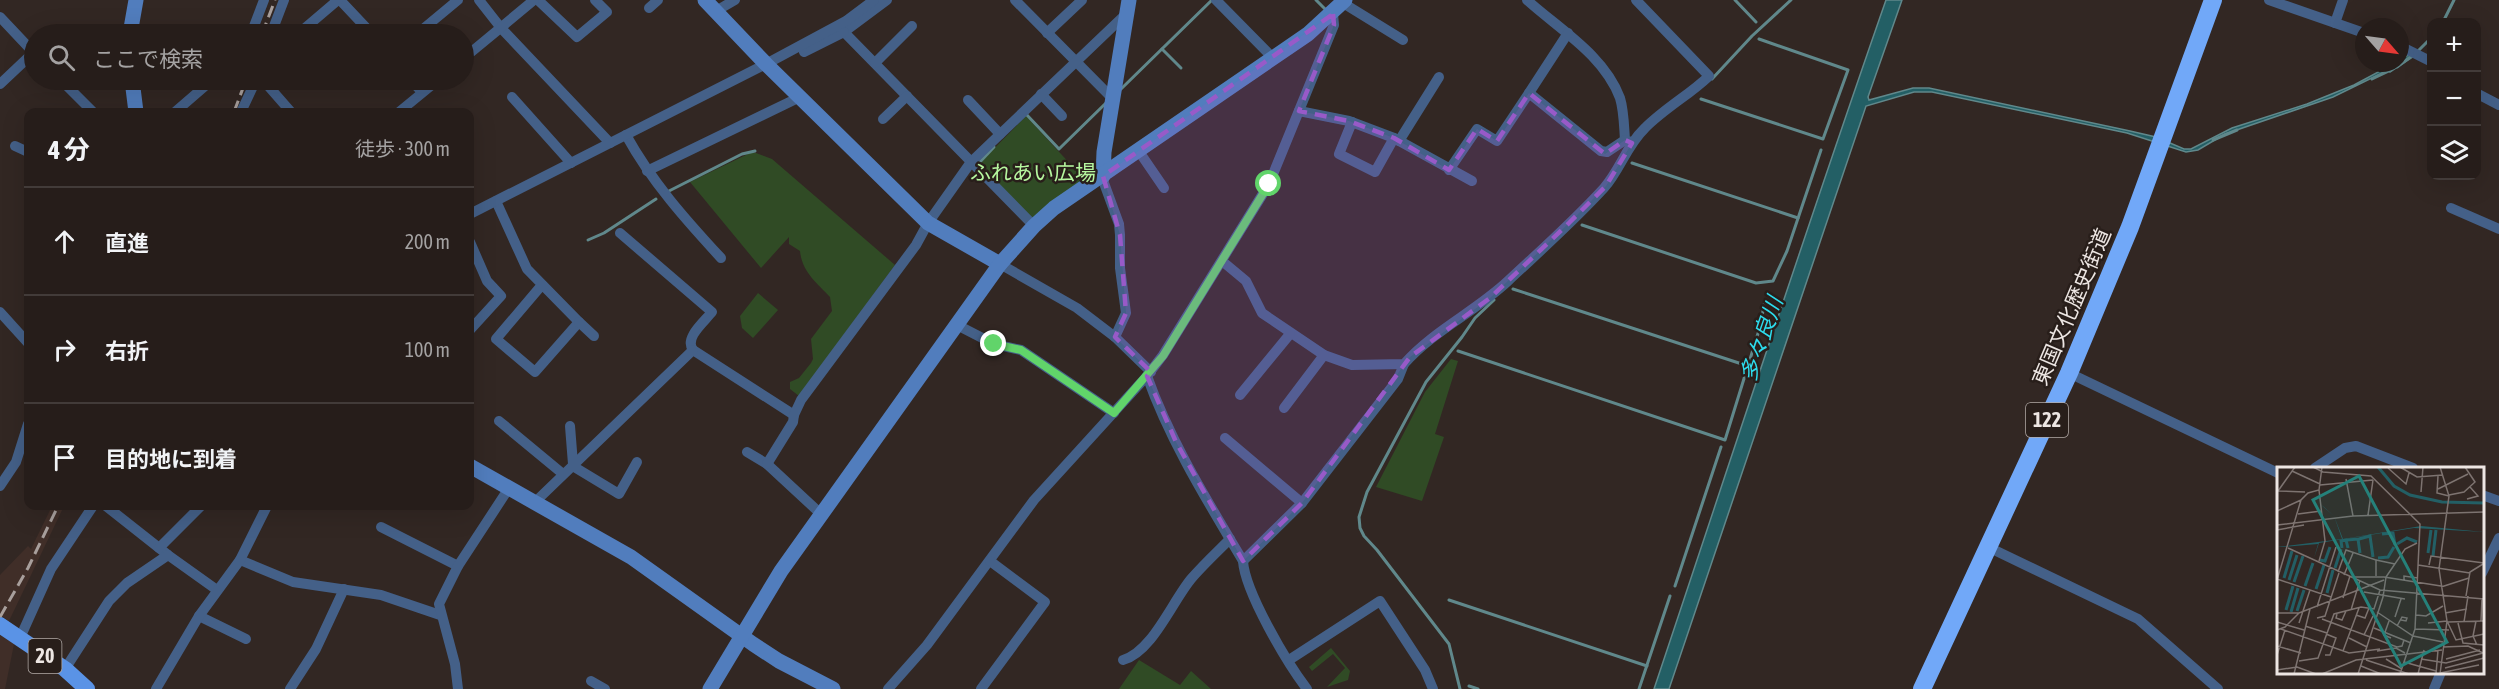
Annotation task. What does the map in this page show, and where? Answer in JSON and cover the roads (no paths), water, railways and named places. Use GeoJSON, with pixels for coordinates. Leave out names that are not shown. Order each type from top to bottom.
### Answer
{"type":"FeatureCollection","features":[{"type":"Feature","properties":{"kind":"highway","name":"東国文化歴史街道"},"geometry":{"type":"LineString","coordinates":[[1922,689],[2069,373],[2123,245],[2213,0]]}},
{"type":"Feature","properties":{"kind":"main road","name":"20"},"geometry":{"type":"LineString","coordinates":[[0,626],[65,669],[87,689]]}},
{"type":"Feature","properties":{"kind":"street"},"geometry":{"type":"LineString","coordinates":[[132,24],[136,0]]}},
{"type":"Feature","properties":{"kind":"street"},"geometry":{"type":"LineString","coordinates":[[255,24],[264,0]]}},
{"type":"Feature","properties":{"kind":"street"},"geometry":{"type":"LineString","coordinates":[[276,24],[284,0]]}},
{"type":"Feature","properties":{"kind":"street"},"geometry":{"type":"LineString","coordinates":[[310,24],[339,0],[362,24]]}},
{"type":"Feature","properties":{"kind":"street"},"geometry":{"type":"LineString","coordinates":[[429,24],[458,0]]}},
{"type":"Feature","properties":{"kind":"street"},"geometry":{"type":"LineString","coordinates":[[479,0],[501,28],[610,143]]}},
{"type":"Feature","properties":{"kind":"street"},"geometry":{"type":"LineString","coordinates":[[474,50],[536,0],[577,36],[607,12],[595,0]]}},
{"type":"Feature","properties":{"kind":"street"},"geometry":{"type":"LineString","coordinates":[[649,8],[658,0]]}},
{"type":"Feature","properties":{"kind":"street"},"geometry":{"type":"LineString","coordinates":[[710,6],[735,0]]}},
{"type":"Feature","properties":{"kind":"street"},"geometry":{"type":"LineString","coordinates":[[474,212],[766,64],[846,21],[874,0]]}},
{"type":"Feature","properties":{"kind":"street"},"geometry":{"type":"LineString","coordinates":[[804,52],[844,32],[887,0]]}},
{"type":"Feature","properties":{"kind":"street"},"geometry":{"type":"LineString","coordinates":[[1015,0],[1113,99]]}},
{"type":"Feature","properties":{"kind":"street"},"geometry":{"type":"LineString","coordinates":[[1047,33],[1082,0]]}},
{"type":"Feature","properties":{"kind":"street"},"geometry":{"type":"LineString","coordinates":[[1216,0],[1273,58]]}},
{"type":"Feature","properties":{"kind":"street"},"geometry":{"type":"LineString","coordinates":[[1243,561],[1302,503],[1398,379],[1404,364],[1424,343],[1490,298],[1606,186],[1628,142],[1619,98],[1579,40],[1527,0]]}},
{"type":"Feature","properties":{"kind":"street"},"geometry":{"type":"LineString","coordinates":[[1529,93],[1601,151],[1607,153],[1628,142],[1673,102],[1694,90],[1709,76],[1636,0]]}},
{"type":"Feature","properties":{"kind":"street"},"geometry":{"type":"LineString","coordinates":[[2270,0],[2355,30]]}},
{"type":"Feature","properties":{"kind":"street"},"geometry":{"type":"LineString","coordinates":[[2335,23],[2343,0]]}},
{"type":"Feature","properties":{"kind":"street"},"geometry":{"type":"LineString","coordinates":[[710,6],[928,223],[1077,308],[1115,337],[1149,374],[1158,406],[1176,442],[1243,561],[1244,574],[1254,599],[1306,689]]}},
{"type":"Feature","properties":{"kind":"street"},"geometry":{"type":"LineString","coordinates":[[768,464],[793,422],[801,400],[916,245],[928,223],[971,162],[1075,62],[1128,6]]}},
{"type":"Feature","properties":{"kind":"street"},"geometry":{"type":"LineString","coordinates":[[1115,337],[1126,313],[1120,268],[1119,224],[1103,176],[1104,152],[1128,6]]}},
{"type":"Feature","properties":{"kind":"street"},"geometry":{"type":"LineString","coordinates":[[710,689],[774,580],[1000,264],[1034,226],[1054,208],[1273,58],[1340,6]]}},
{"type":"Feature","properties":{"kind":"street"},"geometry":{"type":"LineString","coordinates":[[1340,6],[1403,40]]}},
{"type":"Feature","properties":{"kind":"street"},"geometry":{"type":"LineString","coordinates":[[888,689],[927,645],[1034,500],[1149,374],[1269,184],[1340,6]]}},
{"type":"Feature","properties":{"kind":"street"},"geometry":{"type":"LineString","coordinates":[[2,23],[24,43]]}},
{"type":"Feature","properties":{"kind":"street"},"geometry":{"type":"LineString","coordinates":[[875,63],[912,27]]}},
{"type":"Feature","properties":{"kind":"street"},"geometry":{"type":"LineString","coordinates":[[844,32],[1034,226]]}},
{"type":"Feature","properties":{"kind":"street"},"geometry":{"type":"LineString","coordinates":[[1449,170],[1477,129],[1497,141],[1568,33]]}},
{"type":"Feature","properties":{"kind":"street"},"geometry":{"type":"LineString","coordinates":[[2409,50],[2427,60]]}},
{"type":"Feature","properties":{"kind":"street"},"geometry":{"type":"LineString","coordinates":[[0,84],[24,61]]}},
{"type":"Feature","properties":{"kind":"street"},"geometry":{"type":"LineString","coordinates":[[1352,122],[1339,154],[1375,172],[1440,77]]}},
{"type":"Feature","properties":{"kind":"street"},"geometry":{"type":"LineString","coordinates":[[71,90],[89,108]]}},
{"type":"Feature","properties":{"kind":"street"},"geometry":{"type":"LineString","coordinates":[[133,90],[136,108]]}},
{"type":"Feature","properties":{"kind":"street"},"geometry":{"type":"LineString","coordinates":[[180,108],[200,90]]}},
{"type":"Feature","properties":{"kind":"street"},"geometry":{"type":"LineString","coordinates":[[243,108],[251,90]]}},
{"type":"Feature","properties":{"kind":"street"},"geometry":{"type":"LineString","coordinates":[[272,90],[288,108]]}},
{"type":"Feature","properties":{"kind":"street"},"geometry":{"type":"LineString","coordinates":[[404,108],[425,90]]}},
{"type":"Feature","properties":{"kind":"street"},"geometry":{"type":"LineString","coordinates":[[1041,94],[1062,116]]}},
{"type":"Feature","properties":{"kind":"street"},"geometry":{"type":"LineString","coordinates":[[883,119],[907,96]]}},
{"type":"Feature","properties":{"kind":"street"},"geometry":{"type":"LineString","coordinates":[[2481,96],[2499,105]]}},
{"type":"Feature","properties":{"kind":"street"},"geometry":{"type":"LineString","coordinates":[[512,97],[571,163]]}},
{"type":"Feature","properties":{"kind":"street"},"geometry":{"type":"LineString","coordinates":[[647,171],[800,97]]}},
{"type":"Feature","properties":{"kind":"street"},"geometry":{"type":"LineString","coordinates":[[968,100],[1000,134]]}},
{"type":"Feature","properties":{"kind":"street"},"geometry":{"type":"LineString","coordinates":[[1299,111],[1352,122],[1396,139],[1472,182]]}},
{"type":"Feature","properties":{"kind":"street"},"geometry":{"type":"LineString","coordinates":[[626,135],[647,171],[677,211],[721,258]]}},
{"type":"Feature","properties":{"kind":"street"},"geometry":{"type":"LineString","coordinates":[[15,146],[24,150]]}},
{"type":"Feature","properties":{"kind":"street"},"geometry":{"type":"LineString","coordinates":[[1138,150],[1164,188]]}},
{"type":"Feature","properties":{"kind":"street"},"geometry":{"type":"LineString","coordinates":[[496,201],[527,270],[594,336]]}},
{"type":"Feature","properties":{"kind":"street"},"geometry":{"type":"LineString","coordinates":[[2451,208],[2499,229]]}},
{"type":"Feature","properties":{"kind":"street"},"geometry":{"type":"LineString","coordinates":[[620,232],[712,312],[690,339],[690,346],[693,350],[794,415]]}},
{"type":"Feature","properties":{"kind":"street"},"geometry":{"type":"LineString","coordinates":[[474,251],[487,281],[501,296],[474,326]]}},
{"type":"Feature","properties":{"kind":"street"},"geometry":{"type":"LineString","coordinates":[[1222,261],[1246,280],[1262,313],[1324,355],[1352,365],[1404,364]]}},
{"type":"Feature","properties":{"kind":"street"},"geometry":{"type":"LineString","coordinates":[[541,286],[496,339],[535,372],[579,322]]}},
{"type":"Feature","properties":{"kind":"street"},"geometry":{"type":"LineString","coordinates":[[0,312],[24,339]]}},
{"type":"Feature","properties":{"kind":"street"},"geometry":{"type":"LineString","coordinates":[[957,325],[994,344],[1021,350],[1114,413]]}},
{"type":"Feature","properties":{"kind":"street"},"geometry":{"type":"LineString","coordinates":[[1240,395],[1290,334]]}},
{"type":"Feature","properties":{"kind":"street"},"geometry":{"type":"LineString","coordinates":[[534,503],[693,350]]}},
{"type":"Feature","properties":{"kind":"street"},"geometry":{"type":"LineString","coordinates":[[1284,408],[1324,355]]}},
{"type":"Feature","properties":{"kind":"street"},"geometry":{"type":"LineString","coordinates":[[2069,373],[2277,473]]}},
{"type":"Feature","properties":{"kind":"street"},"geometry":{"type":"LineString","coordinates":[[499,421],[563,474]]}},
{"type":"Feature","properties":{"kind":"street"},"geometry":{"type":"LineString","coordinates":[[570,426],[573,465],[579,471],[619,494],[637,462]]}},
{"type":"Feature","properties":{"kind":"street"},"geometry":{"type":"LineString","coordinates":[[0,486],[15,462],[24,436]]}},
{"type":"Feature","properties":{"kind":"street"},"geometry":{"type":"LineString","coordinates":[[1225,438],[1302,503]]}},
{"type":"Feature","properties":{"kind":"street"},"geometry":{"type":"LineString","coordinates":[[2316,467],[2345,448],[2356,446],[2410,467]]}},
{"type":"Feature","properties":{"kind":"street"},"geometry":{"type":"LineString","coordinates":[[747,452],[768,464],[822,515]]}},
{"type":"Feature","properties":{"kind":"street"},"geometry":{"type":"LineString","coordinates":[[474,468],[631,557],[779,661],[833,689]]}},
{"type":"Feature","properties":{"kind":"street"},"geometry":{"type":"LineString","coordinates":[[458,689],[450,641],[440,615],[439,604],[458,566],[509,488]]}},
{"type":"Feature","properties":{"kind":"street"},"geometry":{"type":"LineString","coordinates":[[2484,496],[2499,501]]}},
{"type":"Feature","properties":{"kind":"street"},"geometry":{"type":"LineString","coordinates":[[20,638],[51,569],[90,510]]}},
{"type":"Feature","properties":{"kind":"street"},"geometry":{"type":"LineString","coordinates":[[111,510],[217,590]]}},
{"type":"Feature","properties":{"kind":"street"},"geometry":{"type":"LineString","coordinates":[[65,669],[109,601],[164,551],[198,510]]}},
{"type":"Feature","properties":{"kind":"street"},"geometry":{"type":"LineString","coordinates":[[156,689],[199,616],[240,560],[265,510]]}},
{"type":"Feature","properties":{"kind":"street"},"geometry":{"type":"LineString","coordinates":[[381,526],[458,566]]}},
{"type":"Feature","properties":{"kind":"street"},"geometry":{"type":"LineString","coordinates":[[2484,569],[2499,538]]}},
{"type":"Feature","properties":{"kind":"street"},"geometry":{"type":"LineString","coordinates":[[1123,660],[1135,657],[1191,580],[1230,539]]}},
{"type":"Feature","properties":{"kind":"street"},"geometry":{"type":"LineString","coordinates":[[1988,547],[2138,619],[2217,689]]}},
{"type":"Feature","properties":{"kind":"street"},"geometry":{"type":"LineString","coordinates":[[240,560],[293,582],[381,595],[440,615]]}},
{"type":"Feature","properties":{"kind":"street"},"geometry":{"type":"LineString","coordinates":[[981,689],[1045,602],[990,561]]}},
{"type":"Feature","properties":{"kind":"street"},"geometry":{"type":"LineString","coordinates":[[290,689],[315,650],[344,589]]}},
{"type":"Feature","properties":{"kind":"street"},"geometry":{"type":"LineString","coordinates":[[1289,660],[1380,601],[1425,670],[1433,689]]}},
{"type":"Feature","properties":{"kind":"street"},"geometry":{"type":"LineString","coordinates":[[199,616],[246,639]]}},
{"type":"Feature","properties":{"kind":"street"},"geometry":{"type":"LineString","coordinates":[[2434,689],[2440,674]]}},
{"type":"Feature","properties":{"kind":"street"},"geometry":{"type":"LineString","coordinates":[[591,681],[605,689]]}},
{"type":"Feature","properties":{"kind":"water"},"geometry":{"type":"Polygon","coordinates":[[[1886,0],[1902,0],[1868,97],[1869,100],[1913,88],[1929,88],[2156,137],[2184,149],[2191,149],[2232,128],[2307,104],[2354,85],[2378,72],[2384,72],[2333,97],[2225,134],[2198,150],[2186,152],[2127,133],[1932,92],[1914,92],[1866,106],[1669,689],[1654,689],[1886,0]]]}},
{"type":"Feature","properties":{"kind":"waterway"},"geometry":{"type":"LineString","coordinates":[[1121,89],[1212,0]]}},
{"type":"Feature","properties":{"kind":"waterway"},"geometry":{"type":"LineString","coordinates":[[1316,0],[1325,9]]}},
{"type":"Feature","properties":{"kind":"waterway"},"geometry":{"type":"LineString","coordinates":[[1735,0],[1756,22]]}},
{"type":"Feature","properties":{"kind":"waterway"},"geometry":{"type":"LineString","coordinates":[[1712,79],[1752,36],[1791,0]]}},
{"type":"Feature","properties":{"kind":"waterway"},"geometry":{"type":"LineString","coordinates":[[2445,18],[2454,0]]}},
{"type":"Feature","properties":{"kind":"waterway"},"geometry":{"type":"LineString","coordinates":[[1701,99],[1823,139],[1848,70],[1759,39]]}},
{"type":"Feature","properties":{"kind":"waterway"},"geometry":{"type":"LineString","coordinates":[[2418,51],[2427,42]]}},
{"type":"Feature","properties":{"kind":"waterway"},"geometry":{"type":"LineString","coordinates":[[1162,49],[1181,68]]}},
{"type":"Feature","properties":{"kind":"waterway"},"geometry":{"type":"LineString","coordinates":[[2409,58],[2413,55]]}},
{"type":"Feature","properties":{"kind":"waterway"},"geometry":{"type":"LineString","coordinates":[[2372,79],[2387,72]]}},
{"type":"Feature","properties":{"kind":"waterway"},"geometry":{"type":"LineString","coordinates":[[1026,114],[1059,149],[1106,103]]}},
{"type":"Feature","properties":{"kind":"waterway"},"geometry":{"type":"LineString","coordinates":[[2213,140],[2237,130]]}},
{"type":"Feature","properties":{"kind":"waterway"},"geometry":{"type":"LineString","coordinates":[[978,164],[994,147]]}},
{"type":"Feature","properties":{"kind":"waterway","name":"多々良川"},"geometry":{"type":"LineString","coordinates":[[1582,225],[1756,283],[1773,281],[1787,251],[1821,150]]}},
{"type":"Feature","properties":{"kind":"waterway"},"geometry":{"type":"LineString","coordinates":[[667,192],[742,154],[755,151]]}},
{"type":"Feature","properties":{"kind":"waterway"},"geometry":{"type":"LineString","coordinates":[[1632,163],[1798,218]]}},
{"type":"Feature","properties":{"kind":"waterway"},"geometry":{"type":"LineString","coordinates":[[588,240],[604,233],[656,199]]}},
{"type":"Feature","properties":{"kind":"waterway","name":"多々良川"},"geometry":{"type":"LineString","coordinates":[[1513,289],[1748,366]]}},
{"type":"Feature","properties":{"kind":"waterway"},"geometry":{"type":"LineString","coordinates":[[1460,689],[1449,644],[1364,536],[1360,528],[1359,517],[1367,492],[1426,382],[1475,318],[1494,300]]}},
{"type":"Feature","properties":{"kind":"waterway","name":"多々良川"},"geometry":{"type":"LineString","coordinates":[[1458,351],[1725,440],[1760,327],[1765,300]]}},
{"type":"Feature","properties":{"kind":"waterway"},"geometry":{"type":"LineString","coordinates":[[1675,586],[1721,447]]}},
{"type":"Feature","properties":{"kind":"waterway"},"geometry":{"type":"LineString","coordinates":[[1639,689],[1670,596]]}},
{"type":"Feature","properties":{"kind":"waterway"},"geometry":{"type":"LineString","coordinates":[[1449,600],[1647,666]]}},
{"type":"Feature","properties":{"kind":"waterway"},"geometry":{"type":"LineString","coordinates":[[1469,686],[1478,689]]}},
{"type":"Feature","properties":{"kind":"railway"},"geometry":{"type":"LineString","coordinates":[[266,24],[275,0]]}},
{"type":"Feature","properties":{"kind":"railway"},"geometry":{"type":"LineString","coordinates":[[236,108],[242,90]]}},
{"type":"Feature","properties":{"kind":"railway"},"geometry":{"type":"LineString","coordinates":[[0,617],[28,568],[56,510]]}},
{"type":"Feature","properties":{"kind":"park label","name":"ふれあい広場"},"geometry":{"type":"Point","coordinates":[1033,173]}}]}
